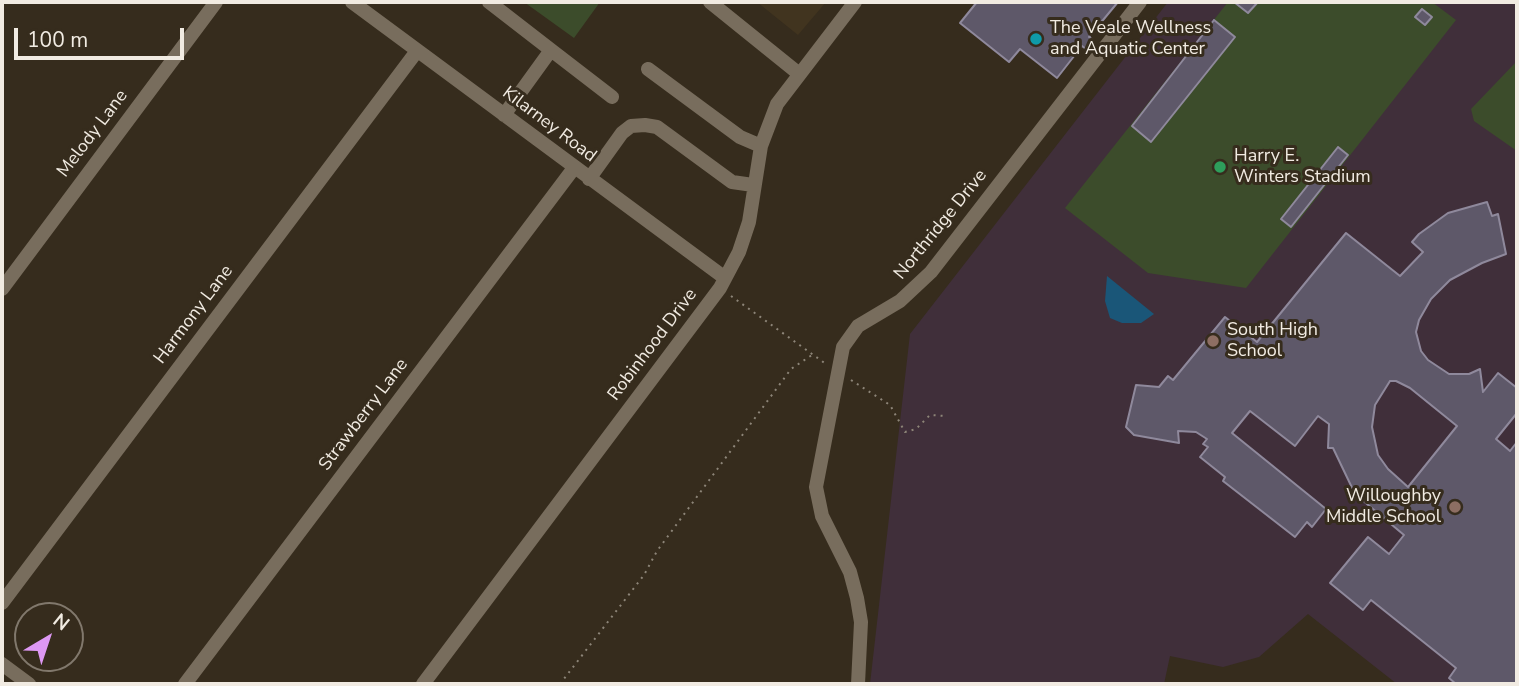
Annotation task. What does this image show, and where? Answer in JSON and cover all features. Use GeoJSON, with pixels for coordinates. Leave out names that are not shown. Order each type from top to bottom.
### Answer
{"type":"FeatureCollection","features":[{"type":"Feature","properties":{"kind":"street","name":"Melody Lane"},"geometry":{"type":"LineString","coordinates":[[2,289],[216,2]]}},
{"type":"Feature","properties":{"kind":"street","name":"Kilarney Road"},"geometry":{"type":"LineString","coordinates":[[352,2],[725,278]]}},
{"type":"Feature","properties":{"kind":"street"},"geometry":{"type":"LineString","coordinates":[[489,2],[612,97]]}},
{"type":"Feature","properties":{"kind":"street"},"geometry":{"type":"LineString","coordinates":[[710,2],[798,72]]}},
{"type":"Feature","properties":{"kind":"street","name":"Robinhood Drive"},"geometry":{"type":"LineString","coordinates":[[423,684],[725,278],[739,252],[749,222],[761,146],[777,104],[798,72],[855,2]]}},
{"type":"Feature","properties":{"kind":"street","name":"Northridge Drive"},"geometry":{"type":"LineString","coordinates":[[858,684],[861,622],[857,598],[850,572],[822,516],[816,487],[843,347],[858,327],[900,301],[931,272],[1140,2]]}},
{"type":"Feature","properties":{"kind":"street"},"geometry":{"type":"LineString","coordinates":[[504,115],[551,50]]}},
{"type":"Feature","properties":{"kind":"street","name":"Harmony Lane"},"geometry":{"type":"LineString","coordinates":[[2,603],[417,51]]}},
{"type":"Feature","properties":{"kind":"street"},"geometry":{"type":"LineString","coordinates":[[648,69],[740,137],[761,146]]}},
{"type":"Feature","properties":{"kind":"street"},"geometry":{"type":"LineString","coordinates":[[589,179],[622,133],[631,126],[645,125],[657,127],[732,182],[753,185]]}},
{"type":"Feature","properties":{"kind":"street","name":"Strawberry Lane"},"geometry":{"type":"LineString","coordinates":[[185,684],[574,168]]}},
{"type":"Feature","properties":{"kind":"street"},"geometry":{"type":"LineString","coordinates":[[2,664],[29,684]]}},
{"type":"Feature","properties":{"kind":"path"},"geometry":{"type":"LineString","coordinates":[[560,684],[644,575],[656,551],[791,369],[812,355]]}},
{"type":"Feature","properties":{"kind":"shaded area"},"geometry":{"type":"Polygon","coordinates":[[[757,2],[826,2],[798,35],[757,2]]]}},
{"type":"Feature","properties":{"kind":"shaded area","name":"South High School"},"geometry":{"type":"Polygon","coordinates":[[[1168,2],[1512,2],[1517,5],[1517,684],[1397,684],[1308,614],[1259,657],[1223,667],[1170,656],[1164,684],[870,684],[910,334],[1168,2]]]}},
{"type":"Feature","properties":{"kind":"green space"},"geometry":{"type":"Polygon","coordinates":[[[524,2],[600,2],[574,38],[524,2]]]}},
{"type":"Feature","properties":{"kind":"green space","name":"Harry E. Winters Stadium"},"geometry":{"type":"Polygon","coordinates":[[[1228,2],[1432,2],[1456,20],[1246,288],[1148,273],[1065,208],[1228,2]]]}},
{"type":"Feature","properties":{"kind":"green space"},"geometry":{"type":"Polygon","coordinates":[[[1517,61],[1517,151],[1474,121],[1471,109],[1517,61]]]}},
{"type":"Feature","properties":{"kind":"water"},"geometry":{"type":"Polygon","coordinates":[[[1107,276],[1154,314],[1141,323],[1122,323],[1110,318],[1105,301],[1107,276]]]}},
{"type":"Feature","properties":{"kind":"building","name":"The Veale Wellness and Aquatic Center"},"geometry":{"type":"Polygon","coordinates":[[[977,2],[1118,2],[1089,37],[1093,40],[1086,49],[1082,46],[1057,78],[1020,49],[1009,62],[960,23],[977,2]]]}},
{"type":"Feature","properties":{"kind":"building"},"geometry":{"type":"Polygon","coordinates":[[[1234,2],[1258,2],[1248,13],[1234,2]]]}},
{"type":"Feature","properties":{"kind":"building"},"geometry":{"type":"Polygon","coordinates":[[[1422,9],[1432,17],[1425,25],[1415,17],[1422,9]]]}},
{"type":"Feature","properties":{"kind":"building"},"geometry":{"type":"Polygon","coordinates":[[[1214,20],[1235,37],[1151,142],[1132,126],[1214,20]]]}},
{"type":"Feature","properties":{"kind":"building"},"geometry":{"type":"Polygon","coordinates":[[[1338,147],[1348,155],[1291,227],[1281,219],[1338,147]]]}},
{"type":"Feature","properties":{"kind":"building"},"geometry":{"type":"Polygon","coordinates":[[[1487,202],[1492,216],[1498,214],[1506,254],[1450,280],[1431,299],[1419,320],[1416,332],[1421,351],[1428,360],[1449,374],[1469,374],[1480,369],[1483,392],[1498,373],[1517,388],[1517,413],[1496,439],[1510,451],[1517,442],[1517,684],[1456,684],[1449,678],[1456,668],[1371,600],[1363,610],[1330,583],[1368,537],[1389,554],[1404,535],[1355,494],[1333,448],[1328,448],[1329,424],[1318,416],[1295,446],[1250,411],[1232,433],[1326,509],[1312,527],[1307,522],[1295,537],[1223,481],[1225,477],[1200,457],[1208,447],[1203,444],[1207,439],[1196,432],[1178,431],[1179,443],[1134,435],[1126,427],[1136,385],[1159,387],[1168,376],[1173,380],[1225,317],[1257,342],[1346,233],[1400,276],[1423,252],[1412,242],[1448,213],[1487,202]],[[1390,381],[1375,405],[1372,427],[1378,455],[1388,469],[1408,487],[1457,426],[1410,388],[1390,381]]]}},
{"type":"Feature","properties":{"kind":"place","name":"The Veale Wellness and Aquatic Center"},"geometry":{"type":"Point","coordinates":[1036,39]}},
{"type":"Feature","properties":{"kind":"place","name":"Harry E. Winters Stadium"},"geometry":{"type":"Point","coordinates":[1220,167]}},
{"type":"Feature","properties":{"kind":"place","name":"South High School"},"geometry":{"type":"Point","coordinates":[1213,341]}},
{"type":"Feature","properties":{"kind":"place","name":"Willoughby Middle School"},"geometry":{"type":"Point","coordinates":[1455,507]}}]}
